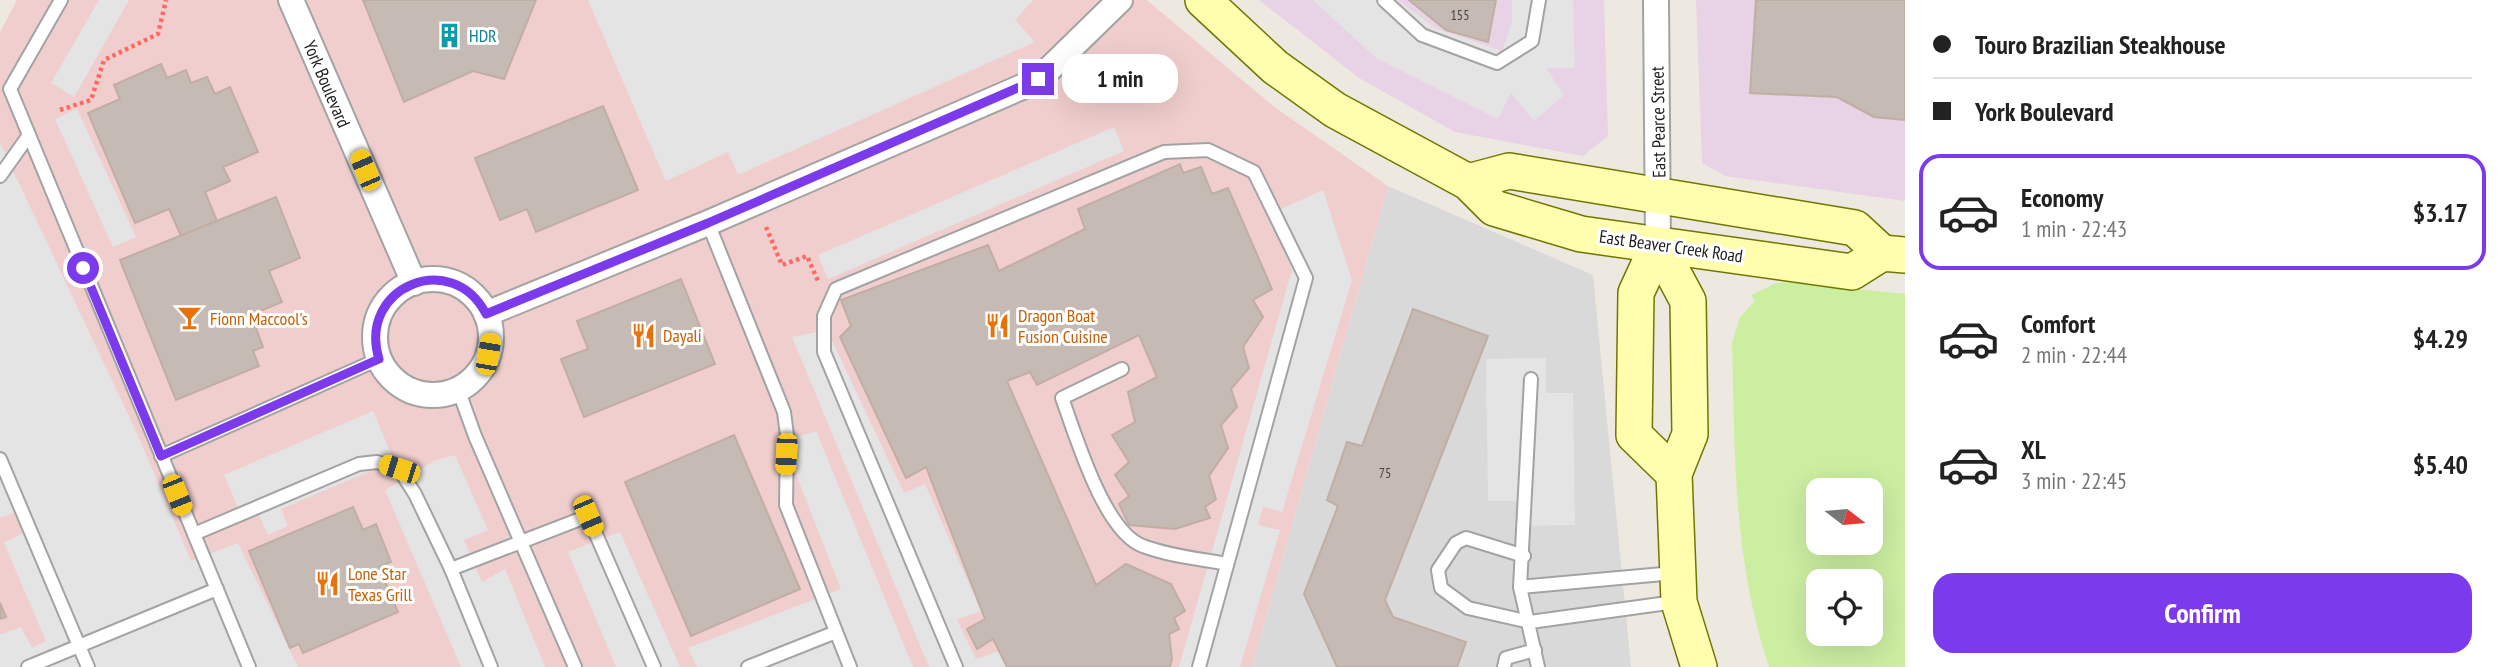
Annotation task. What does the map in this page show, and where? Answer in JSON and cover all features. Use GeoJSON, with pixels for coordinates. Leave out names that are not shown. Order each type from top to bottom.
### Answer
{"type":"FeatureCollection","features":[{"type":"Feature","properties":{"kind":"street","name":"York Boulevard"},"geometry":{"type":"LineString","coordinates":[[291,0],[414,283]]}},
{"type":"Feature","properties":{"kind":"street"},"geometry":{"type":"LineString","coordinates":[[486,314],[708,223],[1038,79],[1120,0]]}},
{"type":"Feature","properties":{"kind":"street","name":"East Beaver Creek Road"},"geometry":{"type":"LineString","coordinates":[[1203,0],[1275,67],[1335,110],[1468,182],[1494,208],[1581,233],[1852,272],[1893,254]]}},
{"type":"Feature","properties":{"kind":"street","name":"East Pearce Street"},"geometry":{"type":"LineString","coordinates":[[1656,0],[1658,245]]}},
{"type":"Feature","properties":{"kind":"street","name":"East Beaver Creek Road"},"geometry":{"type":"LineString","coordinates":[[1468,182],[1509,171],[1855,228],[1893,254]]}},
{"type":"Feature","properties":{"kind":"street"},"geometry":{"type":"LineString","coordinates":[[1658,245],[1636,293],[1634,435],[1674,474]]}},
{"type":"Feature","properties":{"kind":"street"},"geometry":{"type":"LineString","coordinates":[[1658,245],[1688,301],[1690,434],[1674,474],[1679,587],[1686,634],[1699,667]]}},
{"type":"Feature","properties":{"kind":"street"},"geometry":{"type":"LineString","coordinates":[[446,281],[469,292],[486,314],[491,340],[488,354],[475,376],[458,389],[436,395],[412,391],[396,381],[379,359],[376,340],[382,311],[394,295],[414,283],[446,281]]}},
{"type":"Feature","properties":{"kind":"lane"},"geometry":{"type":"LineString","coordinates":[[61,0],[10,89],[249,667]]}},
{"type":"Feature","properties":{"kind":"lane"},"geometry":{"type":"LineString","coordinates":[[1384,0],[1422,35],[1497,63],[1532,41],[1539,0]]}},
{"type":"Feature","properties":{"kind":"lane"},"geometry":{"type":"LineString","coordinates":[[0,176],[29,135]]}},
{"type":"Feature","properties":{"kind":"lane"},"geometry":{"type":"LineString","coordinates":[[956,667],[824,352],[824,316],[836,289],[1164,152],[1208,150],[1254,172],[1306,278],[1199,667]]}},
{"type":"Feature","properties":{"kind":"lane"},"geometry":{"type":"LineString","coordinates":[[708,223],[784,412],[787,435],[786,505],[850,667]]}},
{"type":"Feature","properties":{"kind":"lane"},"geometry":{"type":"LineString","coordinates":[[161,456],[379,359]]}},
{"type":"Feature","properties":{"kind":"lane"},"geometry":{"type":"LineString","coordinates":[[1122,369],[1062,398],[1089,468],[1120,531],[1141,546],[1227,564]]}},
{"type":"Feature","properties":{"kind":"lane"},"geometry":{"type":"LineString","coordinates":[[1531,379],[1524,556],[1520,587],[1538,667]]}},
{"type":"Feature","properties":{"kind":"lane"},"geometry":{"type":"LineString","coordinates":[[458,389],[475,436],[575,667]]}},
{"type":"Feature","properties":{"kind":"lane"},"geometry":{"type":"LineString","coordinates":[[0,458],[88,667]]}},
{"type":"Feature","properties":{"kind":"lane"},"geometry":{"type":"LineString","coordinates":[[194,534],[359,464],[377,462],[399,469],[415,494],[451,569],[491,667]]}},
{"type":"Feature","properties":{"kind":"lane"},"geometry":{"type":"LineString","coordinates":[[451,569],[588,516],[654,667]]}},
{"type":"Feature","properties":{"kind":"lane"},"geometry":{"type":"LineString","coordinates":[[1524,556],[1466,538],[1455,543],[1438,569],[1441,588],[1468,608],[1530,622],[1679,587]]}},
{"type":"Feature","properties":{"kind":"lane"},"geometry":{"type":"LineString","coordinates":[[1520,587],[1679,587]]}},
{"type":"Feature","properties":{"kind":"lane"},"geometry":{"type":"LineString","coordinates":[[28,667],[217,589]]}},
{"type":"Feature","properties":{"kind":"lane"},"geometry":{"type":"LineString","coordinates":[[748,667],[836,632]]}},
{"type":"Feature","properties":{"kind":"lane"},"geometry":{"type":"LineString","coordinates":[[1504,667],[1506,658],[1535,650]]}},
{"type":"Feature","properties":{"kind":"path"},"geometry":{"type":"LineString","coordinates":[[60,110],[91,100],[104,60],[158,34],[166,0]]}},
{"type":"Feature","properties":{"kind":"path"},"geometry":{"type":"LineString","coordinates":[[756,202],[782,265],[807,256],[829,304]]}},
{"type":"Feature","properties":{"kind":"shaded area"},"geometry":{"type":"Polygon","coordinates":[[[17,0],[1147,0],[1273,106],[1388,186],[1252,667],[0,667],[0,32],[17,0]]]}},
{"type":"Feature","properties":{"kind":"shaded area"},"geometry":{"type":"Polygon","coordinates":[[[99,0],[129,0],[74,97],[51,83],[99,0]]]}},
{"type":"Feature","properties":{"kind":"shaded area"},"geometry":{"type":"Polygon","coordinates":[[[588,0],[1033,0],[1015,20],[1035,42],[738,175],[728,152],[666,181],[588,0]]]}},
{"type":"Feature","properties":{"kind":"shaded area"},"geometry":{"type":"Polygon","coordinates":[[[1259,0],[1604,0],[1608,136],[1583,156],[1455,132],[1359,78],[1259,0]]]}},
{"type":"Feature","properties":{"kind":"shaded area"},"geometry":{"type":"Polygon","coordinates":[[[1313,0],[1398,0],[1435,28],[1502,51],[1512,21],[1512,0],[1573,0],[1575,68],[1546,68],[1564,95],[1534,121],[1511,93],[1498,119],[1376,58],[1313,0]]]}},
{"type":"Feature","properties":{"kind":"shaded area"},"geometry":{"type":"Polygon","coordinates":[[[1696,0],[1905,0],[1905,201],[1725,176],[1702,163],[1696,0]]]}},
{"type":"Feature","properties":{"kind":"shaded area"},"geometry":{"type":"Polygon","coordinates":[[[77,109],[136,237],[113,247],[55,119],[77,109]]]}},
{"type":"Feature","properties":{"kind":"shaded area"},"geometry":{"type":"Polygon","coordinates":[[[1114,127],[1124,151],[828,279],[818,255],[1114,127]]]}},
{"type":"Feature","properties":{"kind":"shaded area"},"geometry":{"type":"Polygon","coordinates":[[[0,143],[140,440],[191,561],[238,543],[298,667],[0,667],[0,635],[21,627],[32,648],[46,641],[4,543],[35,527],[28,507],[0,518],[0,475],[4,473],[0,466],[0,143]]]}},
{"type":"Feature","properties":{"kind":"shaded area"},"geometry":{"type":"Polygon","coordinates":[[[1388,186],[1593,275],[1631,667],[1252,667],[1388,186]]]}},
{"type":"Feature","properties":{"kind":"shaded area"},"geometry":{"type":"Polygon","coordinates":[[[1323,190],[1352,280],[1282,512],[1263,507],[1258,525],[1280,530],[1240,667],[1179,667],[1292,270],[1270,214],[1323,190]]]}},
{"type":"Feature","properties":{"kind":"shaded area"},"geometry":{"type":"Polygon","coordinates":[[[827,330],[904,493],[925,484],[981,611],[957,620],[976,659],[1001,650],[1007,667],[929,667],[792,337],[827,330]]]}},
{"type":"Feature","properties":{"kind":"shaded area"},"geometry":{"type":"Polygon","coordinates":[[[1546,358],[1546,393],[1573,393],[1575,525],[1521,526],[1521,501],[1488,501],[1486,359],[1546,358]]]}},
{"type":"Feature","properties":{"kind":"shaded area"},"geometry":{"type":"Polygon","coordinates":[[[373,411],[394,461],[281,509],[288,526],[268,535],[259,515],[244,521],[224,475],[373,411]]]}},
{"type":"Feature","properties":{"kind":"shaded area"},"geometry":{"type":"Polygon","coordinates":[[[816,431],[913,667],[697,667],[688,648],[841,589],[783,441],[816,431]]]}},
{"type":"Feature","properties":{"kind":"shaded area"},"geometry":{"type":"Polygon","coordinates":[[[455,455],[488,530],[464,540],[482,582],[505,569],[545,667],[461,667],[385,490],[436,460],[455,455]]]}},
{"type":"Feature","properties":{"kind":"shaded area"},"geometry":{"type":"Polygon","coordinates":[[[620,532],[680,667],[616,667],[568,552],[620,532]]]}},
{"type":"Feature","properties":{"kind":"green space"},"geometry":{"type":"Polygon","coordinates":[[[1790,282],[1905,294],[1905,667],[1769,667],[1748,587],[1736,466],[1732,343],[1740,317],[1755,301],[1751,295],[1776,283],[1790,282]]]}},
{"type":"Feature","properties":{"kind":"building","name":"HDR"},"geometry":{"type":"Polygon","coordinates":[[[363,0],[536,0],[504,79],[473,71],[404,102],[363,0]]]}},
{"type":"Feature","properties":{"kind":"building"},"geometry":{"type":"Polygon","coordinates":[[[1409,0],[1496,0],[1488,42],[1446,30],[1409,0]]]}},
{"type":"Feature","properties":{"kind":"building"},"geometry":{"type":"Polygon","coordinates":[[[1756,0],[1905,0],[1905,120],[1874,117],[1837,97],[1750,93],[1756,0]]]}},
{"type":"Feature","properties":{"kind":"building"},"geometry":{"type":"Polygon","coordinates":[[[161,64],[167,78],[186,70],[191,83],[207,77],[215,94],[230,87],[258,152],[223,167],[230,181],[205,192],[217,221],[181,236],[169,209],[135,223],[88,113],[120,99],[114,85],[161,64]]]}},
{"type":"Feature","properties":{"kind":"building"},"geometry":{"type":"Polygon","coordinates":[[[603,106],[638,190],[536,232],[527,209],[500,220],[475,158],[603,106]]]}},
{"type":"Feature","properties":{"kind":"building"},"geometry":{"type":"Polygon","coordinates":[[[1180,164],[1183,173],[1201,167],[1212,194],[1228,188],[1272,289],[1253,300],[1263,317],[1243,347],[1249,368],[1231,389],[1237,407],[1221,425],[1228,448],[1209,476],[1216,499],[1205,507],[1210,518],[1175,529],[1129,525],[1119,504],[1129,496],[1115,475],[1129,462],[1112,435],[1135,422],[1128,392],[1157,377],[1139,335],[1037,385],[1030,372],[1007,381],[1096,585],[1126,564],[1171,584],[1185,611],[1174,618],[1179,629],[1169,634],[1172,659],[1170,667],[1007,667],[993,639],[977,649],[967,629],[985,619],[926,467],[906,478],[840,337],[851,326],[841,300],[988,245],[999,271],[1085,229],[1078,209],[1180,164]]]}},
{"type":"Feature","properties":{"kind":"building"},"geometry":{"type":"Polygon","coordinates":[[[276,197],[300,258],[269,271],[282,302],[251,315],[263,347],[253,351],[259,366],[176,400],[120,260],[276,197]]]}},
{"type":"Feature","properties":{"kind":"building","name":"Dayali"},"geometry":{"type":"Polygon","coordinates":[[[681,279],[715,364],[584,417],[561,359],[588,349],[577,321],[681,279]]]}},
{"type":"Feature","properties":{"kind":"building"},"geometry":{"type":"Polygon","coordinates":[[[1413,309],[1488,336],[1385,600],[1393,617],[1466,642],[1457,667],[1337,667],[1304,594],[1338,506],[1327,500],[1347,442],[1362,446],[1413,309]]]}},
{"type":"Feature","properties":{"kind":"building"},"geometry":{"type":"Polygon","coordinates":[[[734,435],[800,589],[691,636],[625,482],[734,435]]]}},
{"type":"Feature","properties":{"kind":"building"},"geometry":{"type":"Polygon","coordinates":[[[353,507],[363,530],[376,524],[391,562],[379,567],[398,612],[303,653],[299,644],[290,648],[249,551],[353,507]]]}},
{"type":"Feature","properties":{"kind":"building"},"geometry":{"type":"Polygon","coordinates":[[[0,603],[6,617],[0,619],[0,603]]]}},
{"type":"Feature","properties":{"kind":"place","name":"HDR"},"geometry":{"type":"Point","coordinates":[449,35]}},
{"type":"Feature","properties":{"kind":"place","name":"Fionn Maccool's"},"geometry":{"type":"Point","coordinates":[190,318]}},
{"type":"Feature","properties":{"kind":"place","name":"Dragon Boat Fusion Cuisine"},"geometry":{"type":"Point","coordinates":[998,325]}},
{"type":"Feature","properties":{"kind":"place","name":"Dayali"},"geometry":{"type":"Point","coordinates":[643,335]}},
{"type":"Feature","properties":{"kind":"place","name":"Lone Star Texas Grill"},"geometry":{"type":"Point","coordinates":[328,583]}},
{"type":"Feature","properties":{"kind":"route"},"geometry":{"type":"LineString","coordinates":[[83,268],[161,456],[379,359],[376,340],[382,311],[394,295],[414,283],[433,279],[446,281],[469,292],[486,314],[708,223],[1038,79]]}}]}
